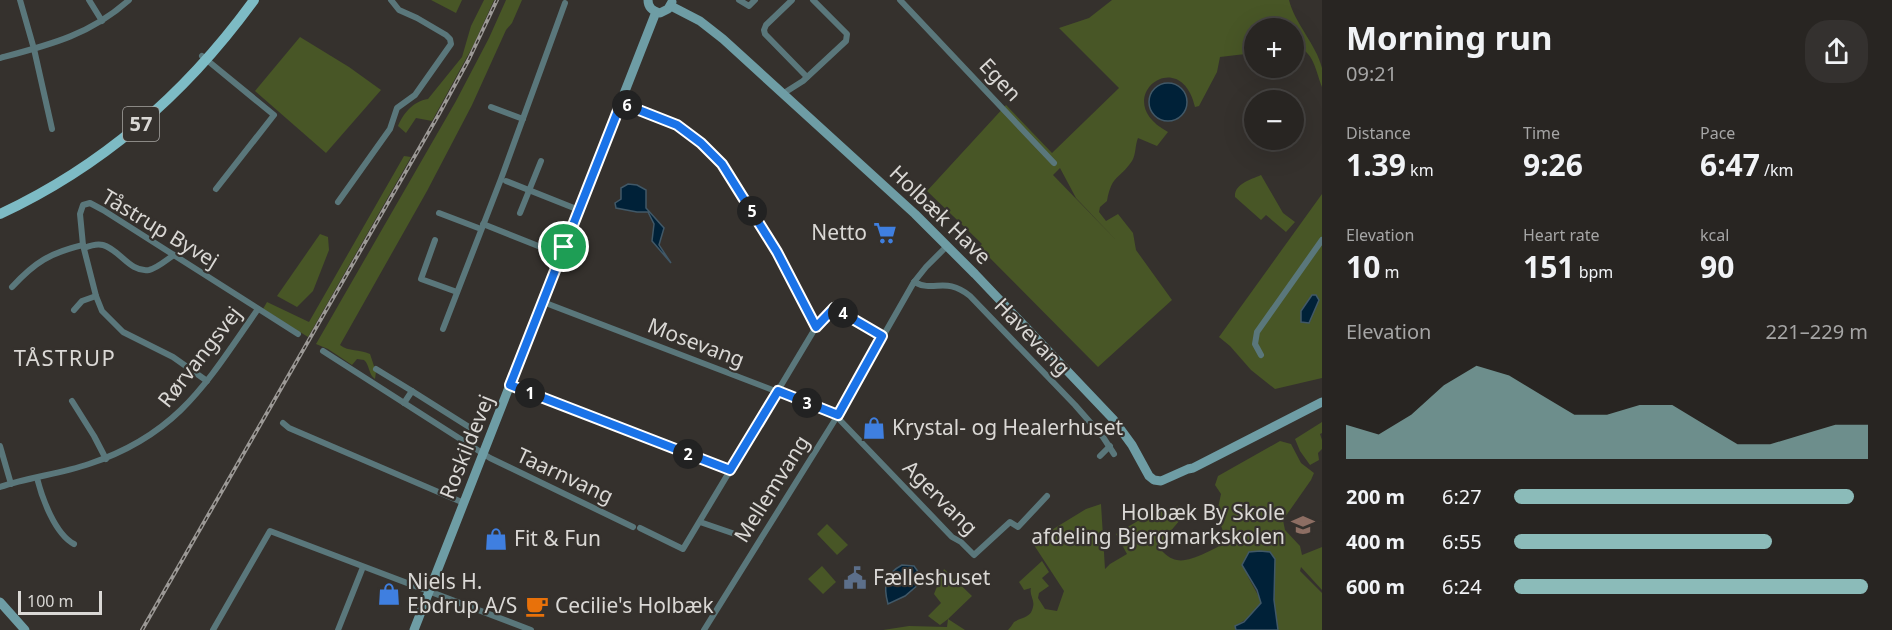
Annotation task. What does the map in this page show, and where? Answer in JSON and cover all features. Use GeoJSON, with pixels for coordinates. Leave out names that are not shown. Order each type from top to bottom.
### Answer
{"type":"FeatureCollection","features":[{"type":"Feature","properties":{"kind":"main road","name":"57"},"geometry":{"type":"LineString","coordinates":[[0,207],[63,173],[116,136],[163,98],[204,58],[248,0]]}},
{"type":"Feature","properties":{"kind":"main road","name":"57"},"geometry":{"type":"LineString","coordinates":[[0,214],[67,178],[120,141],[166,102],[254,0]]}},
{"type":"Feature","properties":{"kind":"street"},"geometry":{"type":"LineString","coordinates":[[20,0],[52,129]]}},
{"type":"Feature","properties":{"kind":"street"},"geometry":{"type":"LineString","coordinates":[[89,0],[102,21]]}},
{"type":"Feature","properties":{"kind":"street"},"geometry":{"type":"LineString","coordinates":[[0,58],[63,41],[102,21],[129,0]]}},
{"type":"Feature","properties":{"kind":"street"},"geometry":{"type":"LineString","coordinates":[[338,202],[390,129],[396,109],[415,95],[451,44],[449,37],[399,10],[391,0]]}},
{"type":"Feature","properties":{"kind":"street"},"geometry":{"type":"LineString","coordinates":[[648,0],[650,8],[656,12],[664,12],[671,3]]}},
{"type":"Feature","properties":{"kind":"street"},"geometry":{"type":"LineString","coordinates":[[739,0],[749,6],[755,0]]}},
{"type":"Feature","properties":{"kind":"street"},"geometry":{"type":"LineString","coordinates":[[792,0],[766,25],[764,30],[765,34],[807,77]]}},
{"type":"Feature","properties":{"kind":"street"},"geometry":{"type":"LineString","coordinates":[[784,93],[799,85],[846,41],[847,34],[813,0]]}},
{"type":"Feature","properties":{"kind":"street","name":"Egen"},"geometry":{"type":"LineString","coordinates":[[900,0],[1054,163]]}},
{"type":"Feature","properties":{"kind":"street"},"geometry":{"type":"LineString","coordinates":[[443,329],[482,226],[503,180],[566,3]]}},
{"type":"Feature","properties":{"kind":"street","name":"Holbæk Have"},"geometry":{"type":"LineString","coordinates":[[671,3],[712,30],[784,93],[947,246],[1113,419],[1154,480],[1161,481],[1193,467],[1191,465],[1217,448],[1322,402]]}},
{"type":"Feature","properties":{"kind":"street","name":"Roskildevej"},"geometry":{"type":"LineString","coordinates":[[414,630],[656,12]]}},
{"type":"Feature","properties":{"kind":"street"},"geometry":{"type":"LineString","coordinates":[[204,58],[274,115],[216,189]]}},
{"type":"Feature","properties":{"kind":"street"},"geometry":{"type":"LineString","coordinates":[[621,103],[677,125],[701,143],[722,164],[777,252],[816,327]]}},
{"type":"Feature","properties":{"kind":"street"},"geometry":{"type":"LineString","coordinates":[[491,107],[523,119]]}},
{"type":"Feature","properties":{"kind":"street"},"geometry":{"type":"LineString","coordinates":[[520,213],[541,161]]}},
{"type":"Feature","properties":{"kind":"street"},"geometry":{"type":"LineString","coordinates":[[503,180],[579,210]]}},
{"type":"Feature","properties":{"kind":"street","name":"Tåstrup Byvej"},"geometry":{"type":"LineString","coordinates":[[207,381],[173,357],[123,332],[104,314],[96,296],[83,246],[80,211],[83,205],[90,203],[129,225],[298,334]]}},
{"type":"Feature","properties":{"kind":"street"},"geometry":{"type":"LineString","coordinates":[[439,213],[561,255]]}},
{"type":"Feature","properties":{"kind":"street"},"geometry":{"type":"LineString","coordinates":[[435,240],[421,279],[457,292]]}},
{"type":"Feature","properties":{"kind":"street"},"geometry":{"type":"LineString","coordinates":[[1261,356],[1255,344],[1256,334],[1322,240]]}},
{"type":"Feature","properties":{"kind":"street"},"geometry":{"type":"LineString","coordinates":[[12,287],[28,270],[44,258],[63,250],[83,246],[105,245],[135,267],[146,270],[154,268],[174,255]]}},
{"type":"Feature","properties":{"kind":"street","name":"Mellemvang"},"geometry":{"type":"LineString","coordinates":[[704,630],[837,416],[914,282],[947,246]]}},
{"type":"Feature","properties":{"kind":"street","name":"Havevang"},"geometry":{"type":"LineString","coordinates":[[914,282],[924,286],[945,284],[954,286],[970,296],[1075,405],[1110,446],[1114,454]]}},
{"type":"Feature","properties":{"kind":"street"},"geometry":{"type":"LineString","coordinates":[[74,310],[84,300],[96,296]]}},
{"type":"Feature","properties":{"kind":"street","name":"Mosevang"},"geometry":{"type":"LineString","coordinates":[[543,302],[778,391],[837,416]]}},
{"type":"Feature","properties":{"kind":"street"},"geometry":{"type":"LineString","coordinates":[[735,534],[700,522],[816,327],[834,308],[882,336]]}},
{"type":"Feature","properties":{"kind":"street","name":"Rørvangsvej"},"geometry":{"type":"LineString","coordinates":[[0,487],[106,459],[130,448],[168,424],[207,381],[258,309]]}},
{"type":"Feature","properties":{"kind":"street","name":"Taarnvang"},"geometry":{"type":"LineString","coordinates":[[323,351],[483,454],[683,549],[700,522]]}},
{"type":"Feature","properties":{"kind":"street"},"geometry":{"type":"LineString","coordinates":[[376,369],[469,427]]}},
{"type":"Feature","properties":{"kind":"street"},"geometry":{"type":"LineString","coordinates":[[510,385],[730,470]]}},
{"type":"Feature","properties":{"kind":"street"},"geometry":{"type":"LineString","coordinates":[[404,403],[412,391]]}},
{"type":"Feature","properties":{"kind":"street"},"geometry":{"type":"LineString","coordinates":[[72,400],[106,459]]}},
{"type":"Feature","properties":{"kind":"street","name":"Agervang"},"geometry":{"type":"LineString","coordinates":[[837,416],[952,537],[961,542],[974,555],[1010,522],[1018,527],[1047,496]]}},
{"type":"Feature","properties":{"kind":"street"},"geometry":{"type":"LineString","coordinates":[[283,423],[302,434],[464,503]]}},
{"type":"Feature","properties":{"kind":"street"},"geometry":{"type":"LineString","coordinates":[[0,446],[10,483]]}},
{"type":"Feature","properties":{"kind":"street"},"geometry":{"type":"LineString","coordinates":[[1100,456],[1110,446]]}},
{"type":"Feature","properties":{"kind":"street"},"geometry":{"type":"LineString","coordinates":[[37,478],[42,497],[52,518],[67,540],[74,544]]}},
{"type":"Feature","properties":{"kind":"street"},"geometry":{"type":"LineString","coordinates":[[213,630],[270,531],[531,630]]}},
{"type":"Feature","properties":{"kind":"street"},"geometry":{"type":"LineString","coordinates":[[338,630],[363,567]]}},
{"type":"Feature","properties":{"kind":"street"},"geometry":{"type":"LineString","coordinates":[[0,602],[26,630]]}},
{"type":"Feature","properties":{"kind":"street"},"geometry":{"type":"LineString","coordinates":[[506,630],[509,622]]}},
{"type":"Feature","properties":{"kind":"green space"},"geometry":{"type":"Polygon","coordinates":[[[431,0],[462,0],[456,13],[431,0]]]}},
{"type":"Feature","properties":{"kind":"green space"},"geometry":{"type":"Polygon","coordinates":[[[484,0],[494,0],[474,44],[432,121],[416,118],[406,133],[398,126],[403,117],[413,105],[428,99],[462,57],[471,26],[484,0]]]}},
{"type":"Feature","properties":{"kind":"green space"},"geometry":{"type":"Polygon","coordinates":[[[506,0],[522,0],[472,105],[427,191],[340,345],[347,349],[370,354],[376,372],[375,379],[364,360],[357,359],[352,365],[316,344],[456,101],[506,0]]]}},
{"type":"Feature","properties":{"kind":"green space"},"geometry":{"type":"Polygon","coordinates":[[[1112,0],[1289,0],[1297,18],[1244,18],[1244,54],[1220,57],[1217,72],[1199,106],[1195,107],[1187,88],[1176,79],[1164,78],[1153,83],[1146,93],[1144,105],[1151,119],[1168,132],[1157,146],[1138,138],[1133,159],[1114,181],[1107,201],[1100,207],[1099,212],[1106,221],[1118,214],[1133,233],[1136,250],[1172,300],[1098,367],[979,247],[982,244],[927,191],[1006,105],[1052,153],[1119,88],[1059,28],[1089,18],[1112,0]],[[1060,168],[1053,175],[1116,240],[1076,198],[1060,168]]]}},
{"type":"Feature","properties":{"kind":"green space"},"geometry":{"type":"Polygon","coordinates":[[[1304,31],[1322,68],[1322,87],[1313,61],[1305,51],[1304,31]]]}},
{"type":"Feature","properties":{"kind":"green space"},"geometry":{"type":"Polygon","coordinates":[[[300,37],[381,90],[326,153],[255,91],[300,37]]]}},
{"type":"Feature","properties":{"kind":"green space"},"geometry":{"type":"Polygon","coordinates":[[[404,156],[411,157],[308,337],[263,309],[267,302],[309,322],[404,156]]]}},
{"type":"Feature","properties":{"kind":"green space"},"geometry":{"type":"Polygon","coordinates":[[[1261,175],[1283,213],[1295,222],[1286,232],[1266,215],[1261,220],[1235,197],[1240,186],[1261,175]]]}},
{"type":"Feature","properties":{"kind":"green space"},"geometry":{"type":"Polygon","coordinates":[[[1322,194],[1322,378],[1275,389],[1251,370],[1219,337],[1322,194]]]}},
{"type":"Feature","properties":{"kind":"green space"},"geometry":{"type":"Polygon","coordinates":[[[320,234],[328,237],[329,250],[313,291],[297,307],[277,296],[320,234]]]}},
{"type":"Feature","properties":{"kind":"green space"},"geometry":{"type":"Polygon","coordinates":[[[1322,422],[1322,433],[1320,434],[1322,449],[1318,453],[1319,460],[1310,465],[1295,439],[1322,422]]]}},
{"type":"Feature","properties":{"kind":"green space"},"geometry":{"type":"Polygon","coordinates":[[[1280,441],[1291,444],[1301,463],[1314,473],[1283,520],[1285,530],[1300,546],[1302,555],[1322,547],[1322,590],[1301,567],[1300,571],[1322,593],[1322,630],[1268,630],[1269,605],[1247,575],[1265,608],[1235,626],[1236,630],[1008,630],[1014,622],[1032,611],[1031,588],[1024,590],[1019,582],[1042,561],[1049,572],[1042,578],[1049,586],[1039,593],[1038,598],[1045,609],[1057,611],[1064,591],[1032,542],[1086,509],[1101,504],[1105,569],[1127,554],[1116,534],[1151,513],[1178,506],[1180,520],[1163,540],[1160,549],[1177,560],[1189,559],[1202,554],[1227,542],[1220,523],[1222,517],[1218,508],[1221,494],[1215,485],[1218,476],[1280,441]]]}},
{"type":"Feature","properties":{"kind":"green space"},"geometry":{"type":"Polygon","coordinates":[[[827,524],[848,545],[837,555],[817,534],[827,524]]]}},
{"type":"Feature","properties":{"kind":"green space"},"geometry":{"type":"Polygon","coordinates":[[[822,566],[836,582],[823,594],[808,579],[822,566]]]}},
{"type":"Feature","properties":{"kind":"green space"},"geometry":{"type":"Polygon","coordinates":[[[944,569],[972,596],[940,625],[928,616],[941,603],[934,594],[944,569]]]}},
{"type":"Feature","properties":{"kind":"green space"},"geometry":{"type":"Polygon","coordinates":[[[948,619],[965,630],[883,630],[909,626],[947,627],[948,619]]]}},
{"type":"Feature","properties":{"kind":"water"},"geometry":{"type":"Polygon","coordinates":[[[1168,83],[1181,89],[1187,102],[1181,115],[1168,121],[1155,115],[1149,102],[1155,89],[1168,83]]]}},
{"type":"Feature","properties":{"kind":"water"},"geometry":{"type":"Polygon","coordinates":[[[628,184],[637,185],[646,190],[646,208],[664,228],[659,245],[671,263],[652,241],[654,224],[648,212],[616,208],[615,203],[621,199],[621,188],[628,184]]]}},
{"type":"Feature","properties":{"kind":"water"},"geometry":{"type":"Polygon","coordinates":[[[1312,295],[1316,295],[1319,300],[1309,323],[1301,322],[1301,311],[1312,295]]]}},
{"type":"Feature","properties":{"kind":"water"},"geometry":{"type":"Polygon","coordinates":[[[1249,552],[1270,552],[1275,559],[1274,600],[1278,630],[1236,630],[1235,626],[1244,622],[1261,603],[1257,590],[1242,565],[1249,552]]]}},
{"type":"Feature","properties":{"kind":"water"},"geometry":{"type":"Polygon","coordinates":[[[902,565],[914,566],[919,573],[919,584],[905,596],[888,604],[887,581],[892,572],[902,565]]]}},
{"type":"Feature","properties":{"kind":"railway"},"geometry":{"type":"LineString","coordinates":[[142,630],[439,114],[497,0]]}},
{"type":"Feature","properties":{"kind":"place","name":"Netto"},"geometry":{"type":"Point","coordinates":[885,233]}},
{"type":"Feature","properties":{"kind":"place","name":"Krystal- og Healerhuset"},"geometry":{"type":"Point","coordinates":[874,428]}},
{"type":"Feature","properties":{"kind":"place","name":"Holbæk By Skole afdeling Bjergmarkskolen"},"geometry":{"type":"Point","coordinates":[1303,525]}},
{"type":"Feature","properties":{"kind":"place","name":"Fit & Fun"},"geometry":{"type":"Point","coordinates":[496,539]}},
{"type":"Feature","properties":{"kind":"place","name":"Fælleshuset"},"geometry":{"type":"Point","coordinates":[855,578]}},
{"type":"Feature","properties":{"kind":"place","name":"Niels H. Ebdrup A/S"},"geometry":{"type":"Point","coordinates":[389,594]}},
{"type":"Feature","properties":{"kind":"place","name":"Cecilie's Holbæk"},"geometry":{"type":"Point","coordinates":[537,606]}},
{"type":"Feature","properties":{"kind":"district","name":"TÅSTRUP"},"geometry":{"type":"Point","coordinates":[65,358]}},
{"type":"Feature","properties":{"kind":"route"},"geometry":{"type":"LineString","coordinates":[[621,103],[677,125],[701,143],[722,164],[777,252],[816,327],[834,308],[882,336],[838,415],[778,391],[730,470],[510,385],[564,247],[621,103]]}}]}
